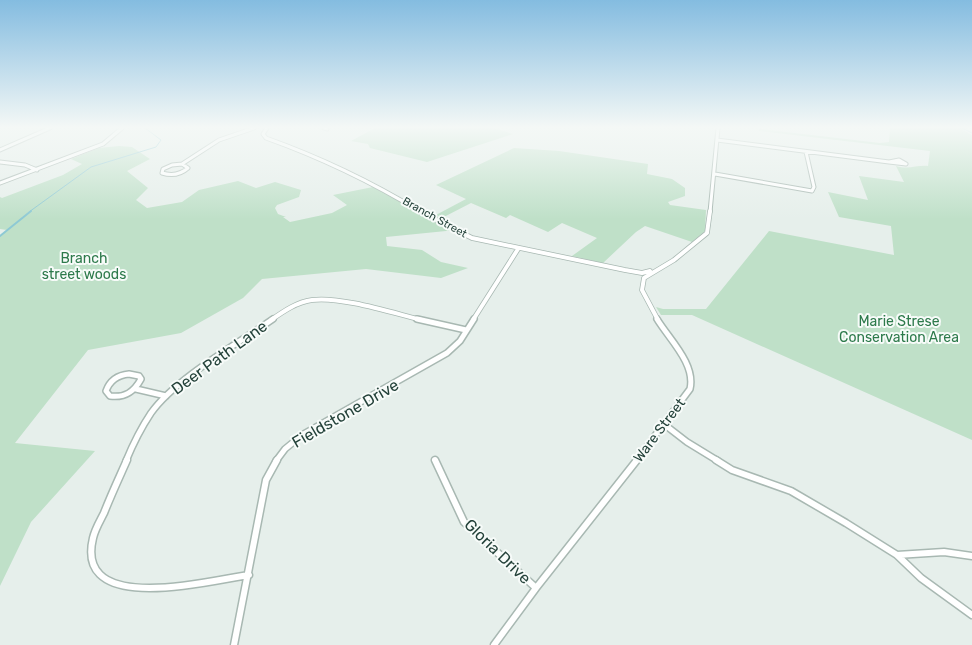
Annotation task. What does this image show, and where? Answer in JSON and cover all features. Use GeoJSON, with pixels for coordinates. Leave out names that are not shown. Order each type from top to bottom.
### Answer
{"type":"FeatureCollection","features":[{"type":"Feature","properties":{"kind":"street"},"geometry":{"type":"LineString","coordinates":[[0,183],[66,158]]}},
{"type":"Feature","properties":{"kind":"street"},"geometry":{"type":"LineString","coordinates":[[182,164],[188,168],[182,173],[168,175],[162,173],[167,167],[182,164],[192,158]]}},
{"type":"Feature","properties":{"kind":"street","name":"Branch Street"},"geometry":{"type":"LineString","coordinates":[[321,158],[379,186],[460,232],[478,240],[642,273],[654,271]]}},
{"type":"Feature","properties":{"kind":"street"},"geometry":{"type":"LineString","coordinates":[[644,278],[674,260],[708,233],[716,158]]}},
{"type":"Feature","properties":{"kind":"street"},"geometry":{"type":"LineString","coordinates":[[716,174],[812,190],[814,187],[807,158]]}},
{"type":"Feature","properties":{"kind":"street"},"geometry":{"type":"LineString","coordinates":[[857,158],[902,165],[906,164],[899,160],[889,162]]}},
{"type":"Feature","properties":{"kind":"street"},"geometry":{"type":"LineString","coordinates":[[0,162],[25,165],[37,170]]}},
{"type":"Feature","properties":{"kind":"street","name":"Fieldstone Drive"},"geometry":{"type":"LineString","coordinates":[[234,645],[266,480],[277,456],[302,435],[434,362],[454,347],[518,249]]}},
{"type":"Feature","properties":{"kind":"street","name":"Branch Street"},"geometry":{"type":"LineString","coordinates":[[625,270],[644,278]]}},
{"type":"Feature","properties":{"kind":"street","name":"Ware Street"},"geometry":{"type":"LineString","coordinates":[[494,645],[536,588],[665,426],[690,389],[692,380],[689,369],[648,303],[642,290],[644,278]]}},
{"type":"Feature","properties":{"kind":"street","name":"Deer Path Lane"},"geometry":{"type":"LineString","coordinates":[[249,575],[141,589],[122,588],[113,585],[95,567],[92,549],[93,538],[138,434],[152,412],[166,396],[185,380],[277,315],[303,302],[330,299],[466,330]]}},
{"type":"Feature","properties":{"kind":"street"},"geometry":{"type":"LineString","coordinates":[[136,389],[140,384],[141,378],[135,374],[129,374],[112,380],[106,391],[110,396],[117,397],[136,389],[166,396]]}},
{"type":"Feature","properties":{"kind":"street"},"geometry":{"type":"LineString","coordinates":[[665,426],[732,470],[791,491],[823,508],[897,555],[921,578],[972,614]]}},
{"type":"Feature","properties":{"kind":"street","name":"Gloria Drive"},"geometry":{"type":"LineString","coordinates":[[435,460],[464,522],[536,588]]}},
{"type":"Feature","properties":{"kind":"street"},"geometry":{"type":"LineString","coordinates":[[897,555],[943,552],[972,556]]}},
{"type":"Feature","properties":{"kind":"green space","name":"Branch street woods"},"geometry":{"type":"Polygon","coordinates":[[[149,158],[150,159],[127,171],[148,188],[136,200],[147,208],[182,202],[199,190],[238,181],[256,188],[275,182],[301,190],[299,197],[277,205],[275,208],[278,214],[286,217],[283,217],[290,222],[332,213],[347,205],[333,195],[378,186],[456,230],[386,237],[387,246],[422,250],[441,262],[468,268],[441,278],[366,269],[262,279],[243,298],[181,333],[88,350],[15,443],[95,451],[31,522],[0,586],[0,236],[7,230],[0,229],[0,197],[2,198],[63,175],[82,164],[71,159],[149,158]]]}},
{"type":"Feature","properties":{"kind":"green space"},"geometry":{"type":"Polygon","coordinates":[[[411,158],[439,158],[427,162],[411,158]]]}},
{"type":"Feature","properties":{"kind":"green space"},"geometry":{"type":"Polygon","coordinates":[[[493,158],[608,158],[648,164],[647,174],[672,179],[685,188],[685,196],[668,202],[670,205],[706,210],[705,231],[692,242],[645,226],[603,263],[572,256],[597,238],[562,223],[548,232],[510,215],[506,218],[471,203],[440,219],[434,216],[466,199],[436,185],[493,158]]]}},
{"type":"Feature","properties":{"kind":"green space","name":"Marie Strese Conservation Area"},"geometry":{"type":"Polygon","coordinates":[[[929,158],[972,158],[972,440],[692,315],[661,315],[656,307],[663,309],[706,309],[769,231],[894,255],[891,226],[839,217],[828,192],[868,200],[859,176],[904,182],[896,166],[905,168],[928,166],[929,158]]]}},
{"type":"Feature","properties":{"kind":"waterway"},"geometry":{"type":"LineString","coordinates":[[29,212],[91,167],[120,158]]}},
{"type":"Feature","properties":{"kind":"waterway"},"geometry":{"type":"LineString","coordinates":[[0,236],[31,211]]}}]}
